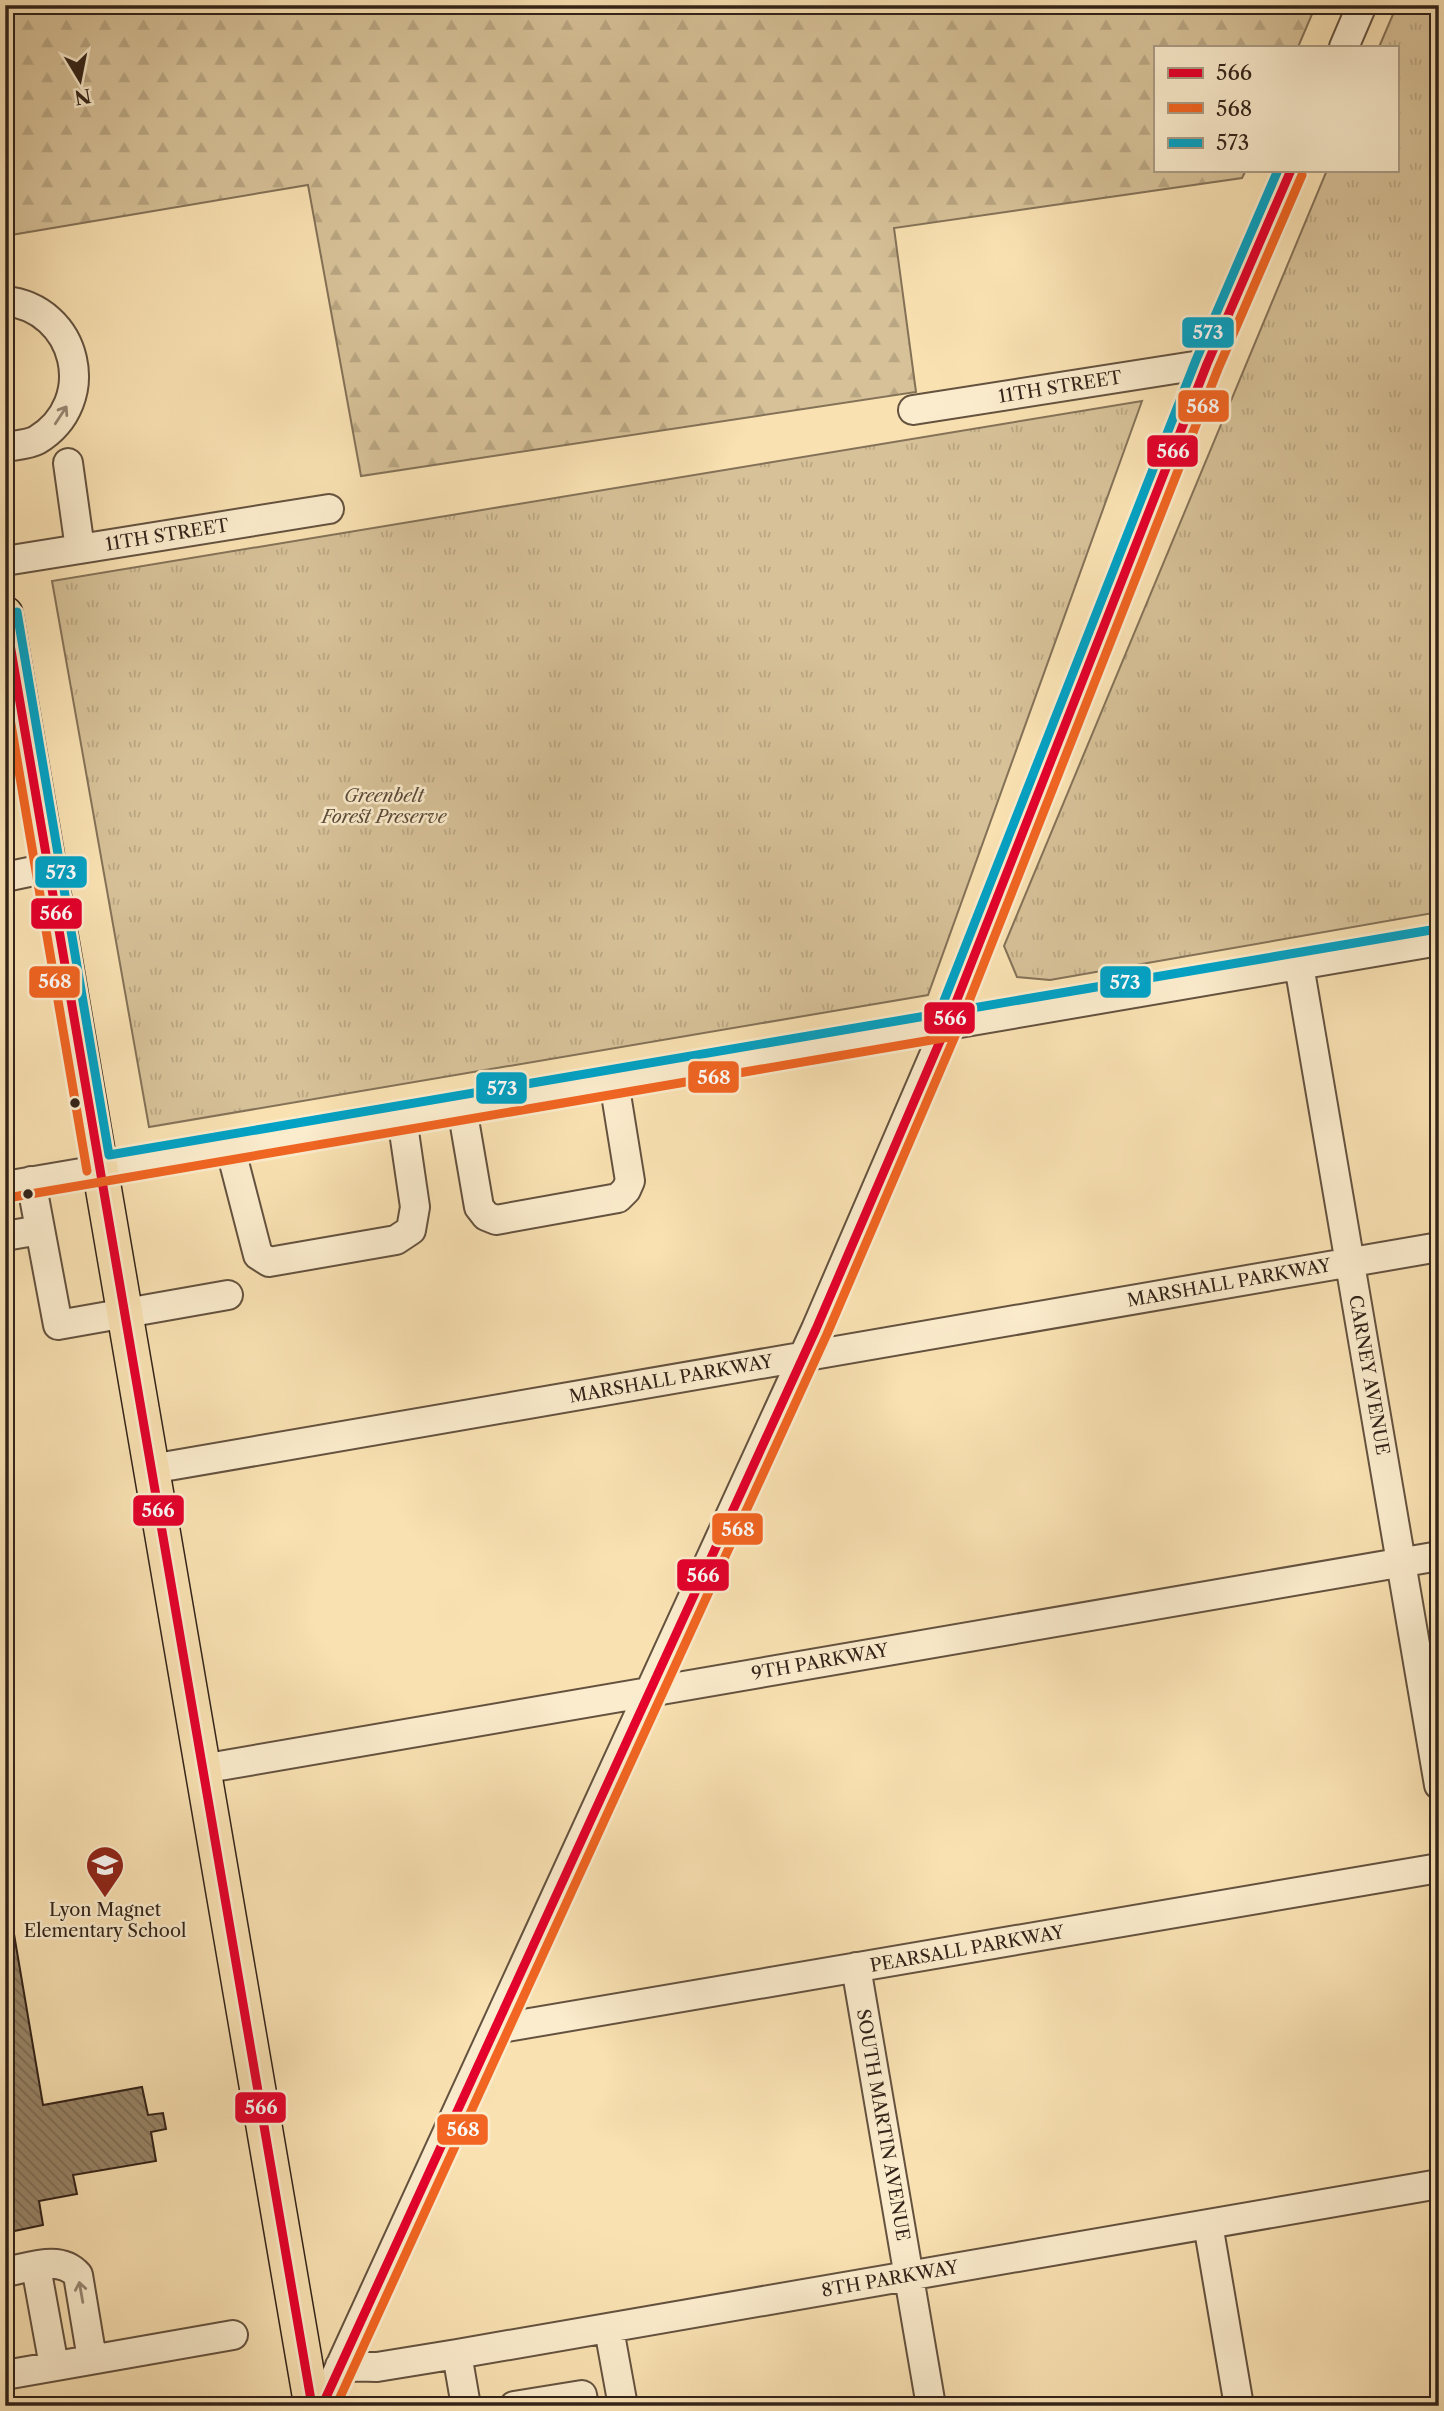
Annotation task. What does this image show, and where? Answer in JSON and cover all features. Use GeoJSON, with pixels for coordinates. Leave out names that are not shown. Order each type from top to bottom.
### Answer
{"type":"FeatureCollection","features":[{"type":"Feature","properties":{"kind":"main road"},"geometry":{"type":"LineString","coordinates":[[5,614],[312,2406]]}},
{"type":"Feature","properties":{"kind":"street"},"geometry":{"type":"LineString","coordinates":[[1344,46],[1362,5]]}},
{"type":"Feature","properties":{"kind":"street"},"geometry":{"type":"LineString","coordinates":[[322,2406],[804,1356],[947,1025],[1207,364],[1290,172]]}},
{"type":"Feature","properties":{"kind":"street"},"geometry":{"type":"LineString","coordinates":[[5,301],[19,302],[40,313],[63,332],[72,357],[76,382],[67,406],[52,428],[35,442],[5,447]]}},
{"type":"Feature","properties":{"kind":"street","name":"11TH STREET"},"geometry":{"type":"LineString","coordinates":[[913,410],[1207,364]]}},
{"type":"Feature","properties":{"kind":"street"},"geometry":{"type":"LineString","coordinates":[[68,463],[80,549]]}},
{"type":"Feature","properties":{"kind":"street","name":"11TH STREET"},"geometry":{"type":"LineString","coordinates":[[5,561],[329,509]]}},
{"type":"Feature","properties":{"kind":"street"},"geometry":{"type":"LineString","coordinates":[[5,877],[48,868]]}},
{"type":"Feature","properties":{"kind":"street"},"geometry":{"type":"LineString","coordinates":[[229,1295],[58,1325],[40,1230],[18,1183],[1439,942]]}},
{"type":"Feature","properties":{"kind":"street","name":"CARNEY AVENUE"},"geometry":{"type":"LineString","coordinates":[[1299,965],[1439,1785]]}},
{"type":"Feature","properties":{"kind":"street"},"geometry":{"type":"LineString","coordinates":[[462,1108],[479,1207],[486,1216],[496,1220],[509,1218],[618,1198],[626,1191],[630,1181],[614,1082]]}},
{"type":"Feature","properties":{"kind":"street"},"geometry":{"type":"LineString","coordinates":[[230,1147],[258,1255],[269,1262],[396,1240],[411,1230],[415,1207],[402,1118]]}},
{"type":"Feature","properties":{"kind":"street"},"geometry":{"type":"LineString","coordinates":[[5,1236],[40,1230]]}},
{"type":"Feature","properties":{"kind":"street","name":"MARSHALL PARKWAY"},"geometry":{"type":"LineString","coordinates":[[151,1469],[1439,1247]]}},
{"type":"Feature","properties":{"kind":"street","name":"9TH PARKWAY"},"geometry":{"type":"LineString","coordinates":[[202,1769],[1439,1556]]}},
{"type":"Feature","properties":{"kind":"street","name":"PEARSALL PARKWAY"},"geometry":{"type":"LineString","coordinates":[[495,2029],[1439,1868]]}},
{"type":"Feature","properties":{"kind":"street","name":"SOUTH MARTIN AVENUE"},"geometry":{"type":"LineString","coordinates":[[856,1968],[931,2406]]}},
{"type":"Feature","properties":{"kind":"street","name":"8TH PARKWAY"},"geometry":{"type":"LineString","coordinates":[[340,2366],[377,2367],[609,2329],[1439,2184]]}},
{"type":"Feature","properties":{"kind":"street"},"geometry":{"type":"LineString","coordinates":[[1208,2224],[1239,2406]]}},
{"type":"Feature","properties":{"kind":"street"},"geometry":{"type":"LineString","coordinates":[[5,2272],[60,2263],[70,2266],[78,2275],[92,2359]]}},
{"type":"Feature","properties":{"kind":"street"},"geometry":{"type":"LineString","coordinates":[[36,2267],[54,2366]]}},
{"type":"Feature","properties":{"kind":"street"},"geometry":{"type":"LineString","coordinates":[[609,2329],[623,2406]]}},
{"type":"Feature","properties":{"kind":"street"},"geometry":{"type":"LineString","coordinates":[[5,2375],[233,2334]]}},
{"type":"Feature","properties":{"kind":"street"},"geometry":{"type":"LineString","coordinates":[[457,2354],[466,2406]]}},
{"type":"Feature","properties":{"kind":"street"},"geometry":{"type":"LineString","coordinates":[[514,2406],[582,2395],[584,2406]]}},
{"type":"Feature","properties":{"kind":"green space"},"geometry":{"type":"Polygon","coordinates":[[[5,5],[1316,5],[1298,46],[1154,46],[1154,172],[1245,172],[1242,178],[894,228],[916,392],[361,476],[308,185],[5,236],[5,5]]]}},
{"type":"Feature","properties":{"kind":"green space"},"geometry":{"type":"Polygon","coordinates":[[[1397,5],[1439,5],[1439,912],[1050,980],[1017,977],[1004,946],[1326,172],[1398,172],[1398,46],[1379,46],[1397,5]]]}},
{"type":"Feature","properties":{"kind":"green space","name":"Greenbelt Forest Preserve"},"geometry":{"type":"Polygon","coordinates":[[[1142,401],[928,995],[149,1127],[52,581],[1142,401]]]}},
{"type":"Feature","properties":{"kind":"building"},"geometry":{"type":"Polygon","coordinates":[[[5,1934],[14,1934],[43,2105],[142,2087],[148,2115],[163,2113],[166,2129],[151,2132],[156,2161],[73,2175],[77,2194],[39,2201],[43,2225],[5,2233],[5,1934]]]}},
{"type":"Feature","properties":{"kind":"transit line","name":"573"},"geometry":{"type":"LineString","coordinates":[[936,1021],[1196,360],[1277,172]]}},
{"type":"Feature","properties":{"kind":"transit line","name":"566"},"geometry":{"type":"LineString","coordinates":[[322,2406],[816,1329],[947,1025],[1207,364],[1290,172]]}},
{"type":"Feature","properties":{"kind":"transit line","name":"568"},"geometry":{"type":"LineString","coordinates":[[336,2406],[827,1334],[958,1029],[1218,369],[1302,175]]}},
{"type":"Feature","properties":{"kind":"transit line","name":"573"},"geometry":{"type":"LineString","coordinates":[[17,612],[109,1155],[1437,929]]}},
{"type":"Feature","properties":{"kind":"transit line","name":"566"},"geometry":{"type":"LineString","coordinates":[[5,615],[312,2406]]}},
{"type":"Feature","properties":{"kind":"transit line","name":"568"},"geometry":{"type":"LineString","coordinates":[[5,689],[87,1171]]}},
{"type":"Feature","properties":{"kind":"transit line","name":"568"},"geometry":{"type":"LineString","coordinates":[[7,1198],[949,1037]]}},
{"type":"Feature","properties":{"kind":"place","name":"Lyon Magnet Elementary School"},"geometry":{"type":"Point","coordinates":[105,1899]}}]}
